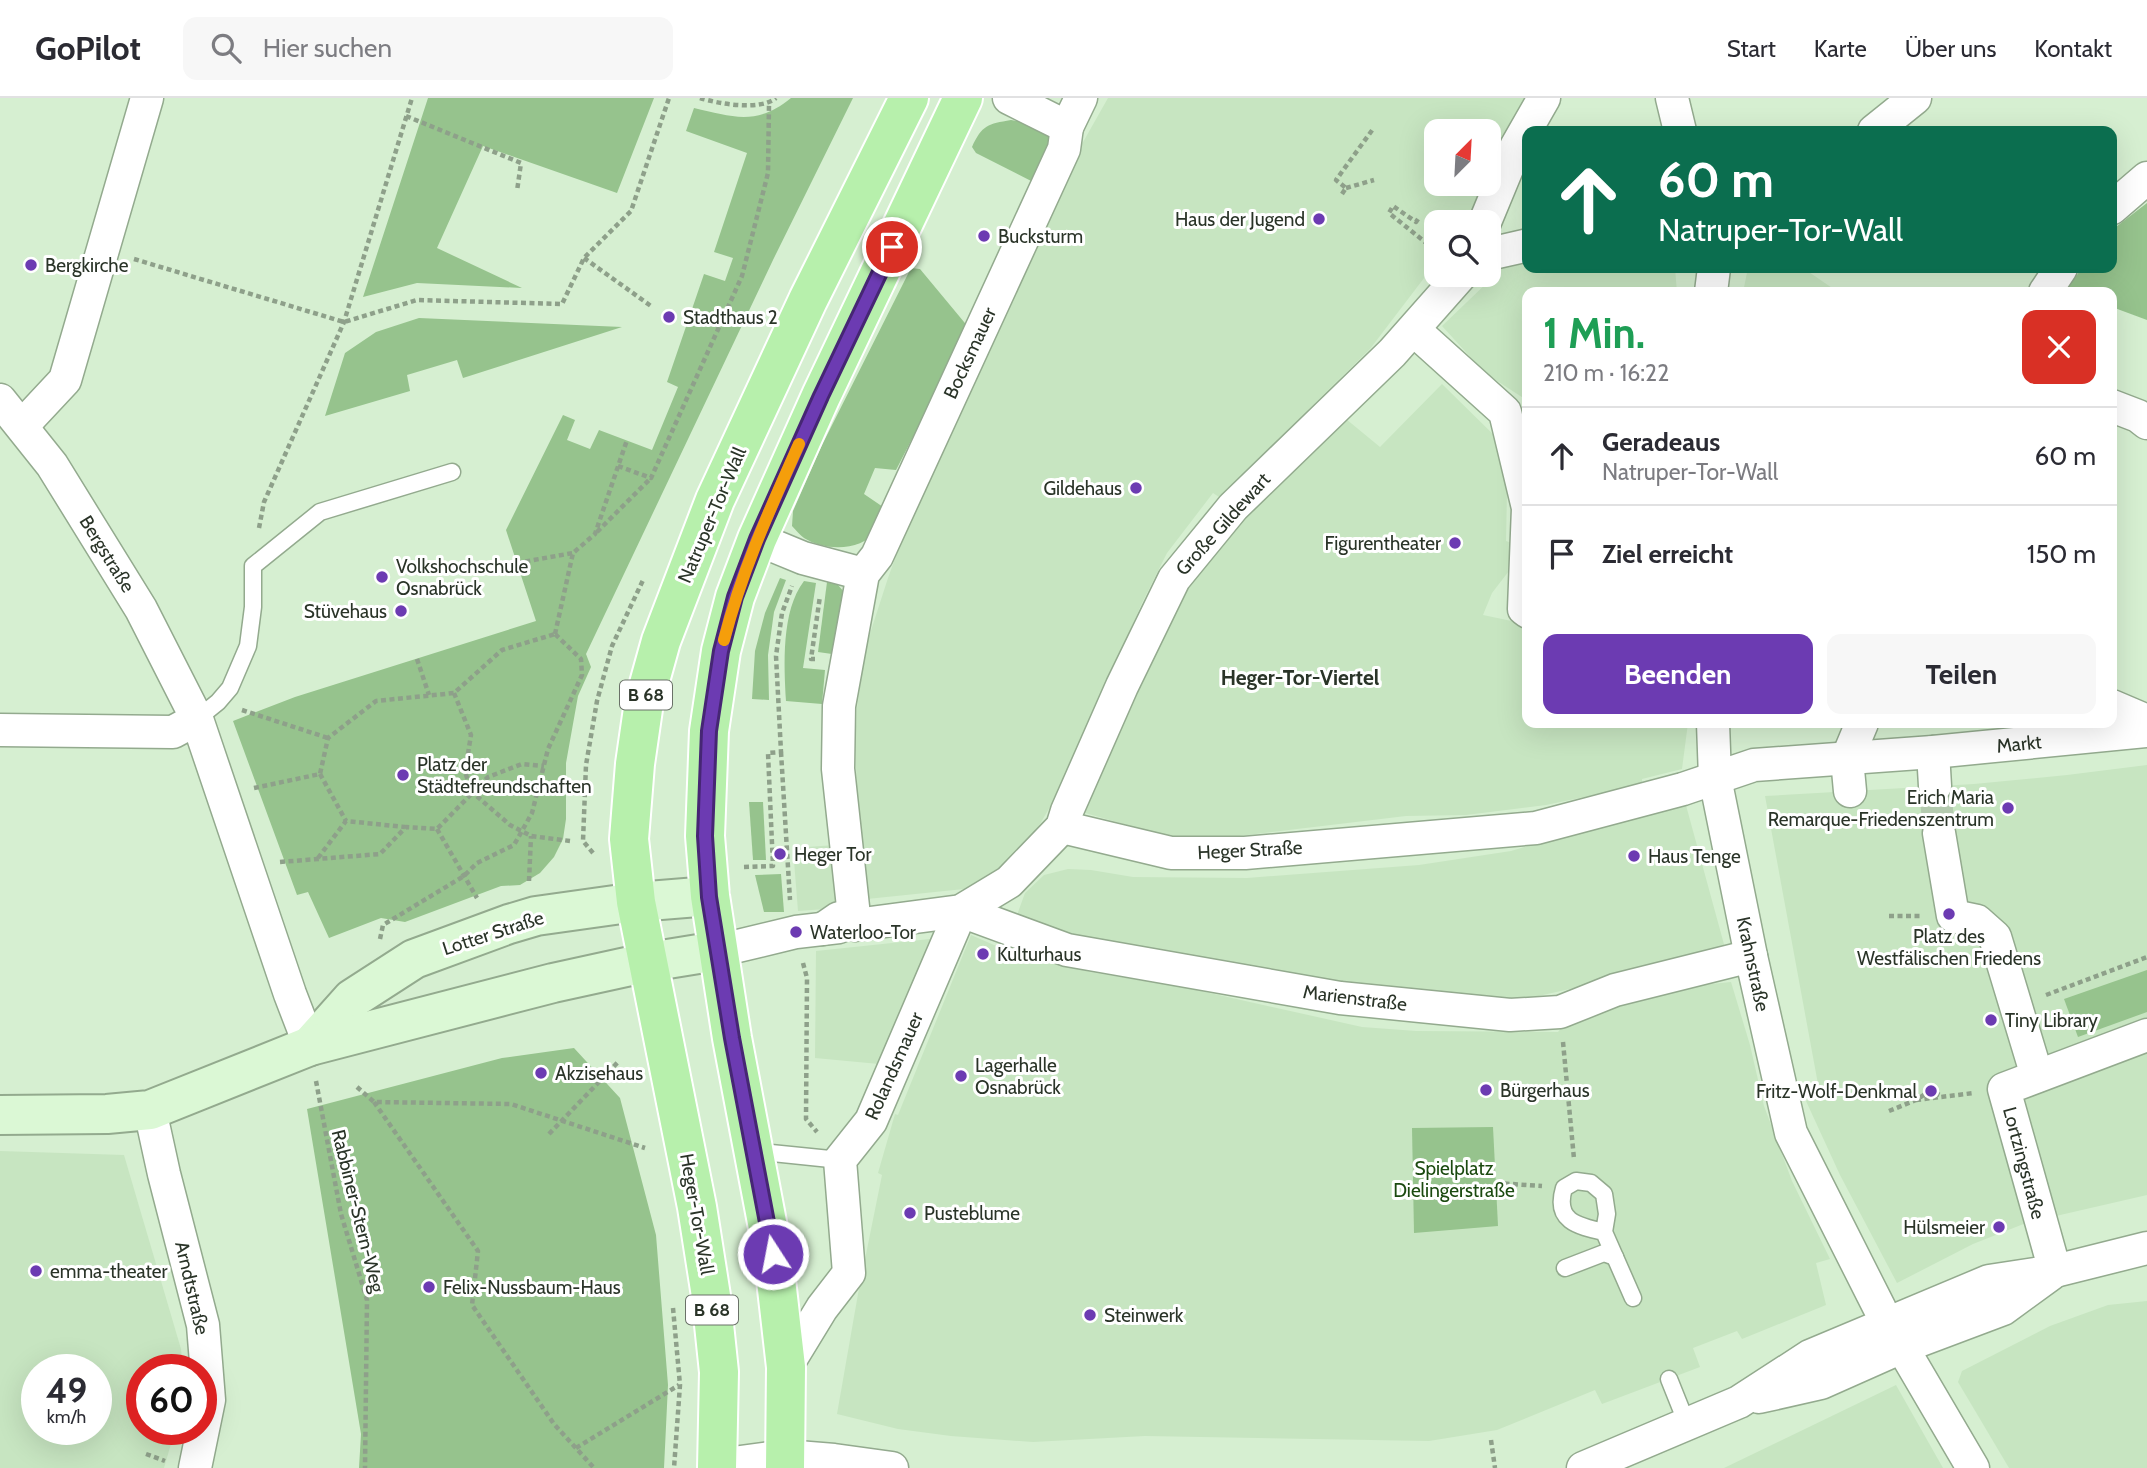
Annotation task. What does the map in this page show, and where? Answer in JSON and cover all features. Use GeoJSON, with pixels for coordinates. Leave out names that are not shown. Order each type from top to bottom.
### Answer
{"type":"FeatureCollection","features":[{"type":"Feature","properties":{"kind":"main road","name":"Natruper-Tor-Wall"},"geometry":{"type":"LineString","coordinates":[[649,962],[636,901],[629,839],[635,764],[644,702],[661,641],[715,500],[808,300],[909,98]]}},
{"type":"Feature","properties":{"kind":"main road"},"geometry":{"type":"LineString","coordinates":[[785,1462],[786,1367],[773,1254],[709,897],[705,836],[709,731],[721,651],[735,597],[757,539],[821,396],[963,98]]}},
{"type":"Feature","properties":{"kind":"main road","name":"Heger-Tor-Wall"},"geometry":{"type":"LineString","coordinates":[[649,962],[697,1207],[711,1296],[719,1372],[718,1466]]}},
{"type":"Feature","properties":{"kind":"street"},"geometry":{"type":"LineString","coordinates":[[22,426],[65,380],[147,98]]}},
{"type":"Feature","properties":{"kind":"street"},"geometry":{"type":"LineString","coordinates":[[1009,98],[1067,127]]}},
{"type":"Feature","properties":{"kind":"street","name":"Bocksmauer"},"geometry":{"type":"LineString","coordinates":[[839,924],[839,706],[863,574],[877,556],[1064,149],[1067,127],[1082,98]]}},
{"type":"Feature","properties":{"kind":"street"},"geometry":{"type":"LineString","coordinates":[[1528,126],[1544,98]]}},
{"type":"Feature","properties":{"kind":"street"},"geometry":{"type":"LineString","coordinates":[[1672,98],[1678,126]]}},
{"type":"Feature","properties":{"kind":"street"},"geometry":{"type":"LineString","coordinates":[[1880,126],[1915,98]]}},
{"type":"Feature","properties":{"kind":"street"},"geometry":{"type":"LineString","coordinates":[[1490,210],[1522,136]]}},
{"type":"Feature","properties":{"kind":"street"},"geometry":{"type":"LineString","coordinates":[[2117,203],[2147,178]]}},
{"type":"Feature","properties":{"kind":"street"},"geometry":{"type":"LineString","coordinates":[[1501,251],[1522,246]]}},
{"type":"Feature","properties":{"kind":"street","name":"Große Gildewart"},"geometry":{"type":"LineString","coordinates":[[1062,827],[1122,686],[1174,579],[1233,507],[1414,330],[1450,287]]}},
{"type":"Feature","properties":{"kind":"street"},"geometry":{"type":"LineString","coordinates":[[1414,330],[1505,412],[1522,483]]}},
{"type":"Feature","properties":{"kind":"street","name":"Bergstraße"},"geometry":{"type":"LineString","coordinates":[[0,400],[52,465],[208,711],[222,796],[289,994],[310,1046]]}},
{"type":"Feature","properties":{"kind":"street"},"geometry":{"type":"LineString","coordinates":[[2117,408],[2138,416],[2147,423]]}},
{"type":"Feature","properties":{"kind":"street"},"geometry":{"type":"LineString","coordinates":[[757,539],[803,558],[863,574]]}},
{"type":"Feature","properties":{"kind":"street"},"geometry":{"type":"LineString","coordinates":[[2117,708],[2147,720]]}},
{"type":"Feature","properties":{"kind":"street"},"geometry":{"type":"LineString","coordinates":[[0,730],[173,732],[208,711]]}},
{"type":"Feature","properties":{"kind":"street","name":"Krahnstraße"},"geometry":{"type":"LineString","coordinates":[[1713,728],[1715,778],[1751,957],[1791,1133],[1810,1143],[1894,1334],[1973,1468]]}},
{"type":"Feature","properties":{"kind":"street"},"geometry":{"type":"LineString","coordinates":[[1850,791],[1847,758],[1860,728]]}},
{"type":"Feature","properties":{"kind":"street","name":"Markt"},"geometry":{"type":"LineString","coordinates":[[1715,778],[1754,765],[1933,752],[2147,731]]}},
{"type":"Feature","properties":{"kind":"street"},"geometry":{"type":"LineString","coordinates":[[1933,752],[1935,786]]}},
{"type":"Feature","properties":{"kind":"street","name":"Heger Straße"},"geometry":{"type":"LineString","coordinates":[[1062,827],[1171,853],[1245,853],[1536,828],[1715,778]]}},
{"type":"Feature","properties":{"kind":"street"},"geometry":{"type":"LineString","coordinates":[[717,951],[839,924],[855,925],[961,911],[1009,882],[1062,827]]}},
{"type":"Feature","properties":{"kind":"street"},"geometry":{"type":"LineString","coordinates":[[1939,833],[1953,916],[1977,921],[1995,937],[2037,1076],[2147,1035]]}},
{"type":"Feature","properties":{"kind":"street","name":"Lotter Straße"},"geometry":{"type":"LineString","coordinates":[[310,1046],[352,999],[414,959],[536,916],[636,901],[709,897]]}},
{"type":"Feature","properties":{"kind":"street","name":"Marienstraße"},"geometry":{"type":"LineString","coordinates":[[961,911],[1067,950],[1340,998],[1510,1015],[1560,1012],[1615,990],[1751,957]]}},
{"type":"Feature","properties":{"kind":"street","name":"Rolandsmauer"},"geometry":{"type":"LineString","coordinates":[[840,1160],[872,1121],[961,911]]}},
{"type":"Feature","properties":{"kind":"street","name":"Lotter Straße"},"geometry":{"type":"LineString","coordinates":[[0,1115],[107,1114],[150,1110],[310,1046],[553,983],[649,962],[717,951]]}},
{"type":"Feature","properties":{"kind":"street","name":"Lortzingstraße"},"geometry":{"type":"LineString","coordinates":[[2037,1076],[2004,1089],[2055,1271]]}},
{"type":"Feature","properties":{"kind":"street","name":"Arndtstraße"},"geometry":{"type":"LineString","coordinates":[[150,1110],[203,1325],[209,1400],[183,1466]]}},
{"type":"Feature","properties":{"kind":"street"},"geometry":{"type":"LineString","coordinates":[[786,1367],[821,1308],[849,1273],[840,1160]]}},
{"type":"Feature","properties":{"kind":"street"},"geometry":{"type":"LineString","coordinates":[[1583,1468],[1739,1402],[1810,1356],[1894,1334],[1989,1281],[2055,1271],[2147,1248]]}},
{"type":"Feature","properties":{"kind":"street"},"geometry":{"type":"LineString","coordinates":[[718,1466],[834,1460],[892,1468]]}},
{"type":"Feature","properties":{"kind":"lane"},"geometry":{"type":"LineString","coordinates":[[208,711],[230,688],[248,646],[253,607],[253,566],[320,512],[452,472]]}},
{"type":"Feature","properties":{"kind":"lane"},"geometry":{"type":"LineString","coordinates":[[753,1151],[840,1160]]}},
{"type":"Feature","properties":{"kind":"lane"},"geometry":{"type":"LineString","coordinates":[[1604,1232],[1580,1227],[1564,1216],[1560,1202],[1570,1184],[1591,1183],[1604,1194],[1607,1214],[1604,1232],[1633,1298]]}},
{"type":"Feature","properties":{"kind":"lane"},"geometry":{"type":"LineString","coordinates":[[1565,1268],[1604,1253],[1615,1257]]}},
{"type":"Feature","properties":{"kind":"lane"},"geometry":{"type":"LineString","coordinates":[[1669,1379],[1687,1424]]}},
{"type":"Feature","properties":{"kind":"path"},"geometry":{"type":"LineString","coordinates":[[253,566],[264,502],[344,322],[412,98]]}},
{"type":"Feature","properties":{"kind":"path"},"geometry":{"type":"LineString","coordinates":[[103,249],[344,322],[417,300],[562,304],[584,258],[631,211],[669,98]]}},
{"type":"Feature","properties":{"kind":"path"},"geometry":{"type":"LineString","coordinates":[[701,98],[721,104],[769,104],[776,98]]}},
{"type":"Feature","properties":{"kind":"path"},"geometry":{"type":"LineString","coordinates":[[517,563],[573,553],[651,478],[742,276],[768,173],[769,104]]}},
{"type":"Feature","properties":{"kind":"path"},"geometry":{"type":"LineString","coordinates":[[406,116],[521,163],[517,191]]}},
{"type":"Feature","properties":{"kind":"path"},"geometry":{"type":"LineString","coordinates":[[1346,188],[1336,180],[1373,129]]}},
{"type":"Feature","properties":{"kind":"path"},"geometry":{"type":"LineString","coordinates":[[1342,194],[1346,188],[1374,180]]}},
{"type":"Feature","properties":{"kind":"path"},"geometry":{"type":"LineString","coordinates":[[1418,219],[1416,222],[1393,206],[1389,213],[1424,241]]}},
{"type":"Feature","properties":{"kind":"path"},"geometry":{"type":"LineString","coordinates":[[584,258],[651,306]]}},
{"type":"Feature","properties":{"kind":"path"},"geometry":{"type":"LineString","coordinates":[[595,534],[627,440]]}},
{"type":"Feature","properties":{"kind":"path"},"geometry":{"type":"LineString","coordinates":[[618,466],[651,478]]}},
{"type":"Feature","properties":{"kind":"path"},"geometry":{"type":"LineString","coordinates":[[555,635],[573,553]]}},
{"type":"Feature","properties":{"kind":"path"},"geometry":{"type":"LineString","coordinates":[[791,912],[776,656],[782,613],[793,582]]}},
{"type":"Feature","properties":{"kind":"path"},"geometry":{"type":"LineString","coordinates":[[346,821],[320,774],[328,738],[376,701],[454,692],[502,650],[555,635]]}},
{"type":"Feature","properties":{"kind":"path"},"geometry":{"type":"LineString","coordinates":[[380,939],[383,925],[464,876],[477,863],[514,845],[523,832],[533,813],[548,749],[582,675],[581,659],[555,635]]}},
{"type":"Feature","properties":{"kind":"path"},"geometry":{"type":"LineString","coordinates":[[417,659],[429,695]]}},
{"type":"Feature","properties":{"kind":"path"},"geometry":{"type":"LineString","coordinates":[[454,692],[471,736],[465,772],[472,792],[510,825],[523,832],[531,836],[570,841]]}},
{"type":"Feature","properties":{"kind":"path"},"geometry":{"type":"LineString","coordinates":[[208,711],[328,738]]}},
{"type":"Feature","properties":{"kind":"path"},"geometry":{"type":"LineString","coordinates":[[744,867],[773,866],[768,753],[781,752]]}},
{"type":"Feature","properties":{"kind":"path"},"geometry":{"type":"LineString","coordinates":[[437,829],[488,777],[522,764],[544,766]]}},
{"type":"Feature","properties":{"kind":"path"},"geometry":{"type":"LineString","coordinates":[[222,796],[320,774]]}},
{"type":"Feature","properties":{"kind":"path"},"geometry":{"type":"LineString","coordinates":[[346,821],[437,829]]}},
{"type":"Feature","properties":{"kind":"path"},"geometry":{"type":"LineString","coordinates":[[318,858],[346,821]]}},
{"type":"Feature","properties":{"kind":"path"},"geometry":{"type":"LineString","coordinates":[[278,863],[284,860],[380,854],[406,827]]}},
{"type":"Feature","properties":{"kind":"path"},"geometry":{"type":"LineString","coordinates":[[437,829],[479,903]]}},
{"type":"Feature","properties":{"kind":"path"},"geometry":{"type":"LineString","coordinates":[[529,889],[531,836]]}},
{"type":"Feature","properties":{"kind":"path"},"geometry":{"type":"LineString","coordinates":[[2016,1006],[2147,957]]}},
{"type":"Feature","properties":{"kind":"path"},"geometry":{"type":"LineString","coordinates":[[806,1119],[807,978]]}},
{"type":"Feature","properties":{"kind":"path","name":"Rabbiner-Stern-Weg"},"geometry":{"type":"LineString","coordinates":[[310,1046],[341,1214],[367,1300],[365,1468]]}},
{"type":"Feature","properties":{"kind":"path"},"geometry":{"type":"LineString","coordinates":[[1496,1183],[1570,1184],[1564,1055]]}},
{"type":"Feature","properties":{"kind":"path"},"geometry":{"type":"LineString","coordinates":[[549,1134],[620,1061]]}},
{"type":"Feature","properties":{"kind":"path"},"geometry":{"type":"LineString","coordinates":[[357,1087],[374,1102],[478,1251],[472,1305],[554,1424],[594,1468]]}},
{"type":"Feature","properties":{"kind":"path"},"geometry":{"type":"LineString","coordinates":[[1889,1111],[1930,1091],[1942,1097],[1916,1100]]}},
{"type":"Feature","properties":{"kind":"path"},"geometry":{"type":"LineString","coordinates":[[374,1102],[511,1104],[645,1148]]}},
{"type":"Feature","properties":{"kind":"path"},"geometry":{"type":"LineString","coordinates":[[673,1306],[680,1385],[674,1468]]}},
{"type":"Feature","properties":{"kind":"path"},"geometry":{"type":"LineString","coordinates":[[576,1448],[680,1385]]}},
{"type":"Feature","properties":{"kind":"path"},"geometry":{"type":"LineString","coordinates":[[1492,1440],[1495,1468]]}},
{"type":"Feature","properties":{"kind":"path"},"geometry":{"type":"LineString","coordinates":[[146,1454],[183,1466]]}},
{"type":"Feature","properties":{"kind":"shaded area"},"geometry":{"type":"Polygon","coordinates":[[[1108,98],[1532,98],[1502,152],[1502,119],[1424,119],[1424,196],[1479,196],[1473,210],[1424,210],[1424,278],[1370,349],[1219,497],[1213,493],[1167,553],[1142,603],[1064,783],[1040,824],[1012,858],[986,878],[964,889],[867,899],[859,834],[855,745],[866,646],[904,534],[1061,181],[1108,98]]]}},
{"type":"Feature","properties":{"kind":"shaded area"},"geometry":{"type":"Polygon","coordinates":[[[1522,253],[1522,273],[1675,273],[1677,287],[1522,287],[1522,397],[1485,373],[1442,326],[1483,287],[1501,287],[1501,269],[1517,254],[1522,253]]]}},
{"type":"Feature","properties":{"kind":"shaded area"},"geometry":{"type":"Polygon","coordinates":[[[1747,273],[1810,273],[1831,287],[1744,287],[1747,273]]]}},
{"type":"Feature","properties":{"kind":"shaded area"},"geometry":{"type":"Polygon","coordinates":[[[1442,384],[1501,442],[1507,490],[1506,541],[1515,544],[1512,567],[1492,593],[1483,615],[1521,623],[1522,728],[1687,728],[1682,769],[1642,779],[1642,782],[1608,792],[1546,805],[1466,815],[1406,816],[1223,838],[1173,838],[1085,813],[1116,726],[1132,694],[1136,695],[1185,587],[1247,516],[1346,419],[1380,447],[1442,384]]]}},
{"type":"Feature","properties":{"kind":"shaded area"},"geometry":{"type":"Polygon","coordinates":[[[2147,765],[2147,1195],[2026,1223],[1973,1244],[1897,1283],[1840,1175],[1806,1101],[1820,1095],[1765,796],[1974,784],[2147,765]]]}},
{"type":"Feature","properties":{"kind":"shaded area"},"geometry":{"type":"Polygon","coordinates":[[[1684,798],[1725,948],[1610,980],[1512,1002],[1444,992],[1326,982],[1077,940],[1017,915],[1025,893],[1044,875],[1068,869],[1133,877],[1247,878],[1419,865],[1511,851],[1684,798]]]}},
{"type":"Feature","properties":{"kind":"shaded area"},"geometry":{"type":"Polygon","coordinates":[[[835,845],[840,908],[798,911],[793,848],[835,845]]]}},
{"type":"Feature","properties":{"kind":"shaded area"},"geometry":{"type":"Polygon","coordinates":[[[971,935],[994,945],[1090,972],[1192,989],[1362,1027],[1416,1031],[1558,1032],[1565,1023],[1672,988],[1731,982],[1750,1045],[1764,1106],[1792,1181],[1830,1259],[1816,1263],[1826,1305],[1742,1339],[1737,1331],[1693,1348],[1700,1367],[1602,1404],[1595,1390],[1497,1430],[1429,1441],[1145,1436],[1033,1442],[898,1429],[837,1414],[882,1175],[878,1173],[895,1114],[898,1115],[971,935]]]}},
{"type":"Feature","properties":{"kind":"shaded area"},"geometry":{"type":"Polygon","coordinates":[[[930,939],[879,1064],[815,1058],[816,951],[930,939]]]}},
{"type":"Feature","properties":{"kind":"shaded area"},"geometry":{"type":"Polygon","coordinates":[[[0,1151],[124,1155],[181,1354],[126,1354],[126,1445],[171,1445],[164,1468],[0,1468],[0,1151]]]}},
{"type":"Feature","properties":{"kind":"shaded area"},"geometry":{"type":"Polygon","coordinates":[[[2147,1301],[2147,1468],[2009,1468],[1958,1382],[1962,1371],[2050,1326],[2108,1305],[2147,1301]]]}},
{"type":"Feature","properties":{"kind":"shaded area"},"geometry":{"type":"Polygon","coordinates":[[[1896,1385],[1943,1468],[1724,1468],[1896,1385]]]}},
{"type":"Feature","properties":{"kind":"green space"},"geometry":{"type":"Polygon","coordinates":[[[428,98],[654,98],[617,193],[483,146],[437,248],[522,288],[417,283],[363,297],[428,98]]]}},
{"type":"Feature","properties":{"kind":"green space","name":"Platz der Städtefreundschaften"},"geometry":{"type":"Polygon","coordinates":[[[791,98],[853,98],[586,654],[591,667],[578,696],[566,763],[566,819],[563,839],[554,857],[540,873],[520,885],[501,886],[405,922],[381,918],[329,938],[308,892],[297,895],[233,721],[295,697],[536,621],[506,530],[563,415],[575,420],[567,440],[590,449],[599,430],[652,450],[678,387],[667,382],[704,274],[725,281],[733,258],[714,252],[747,153],[686,131],[694,108],[733,116],[756,116],[779,107],[791,98]]]}},
{"type":"Feature","properties":{"kind":"green space"},"geometry":{"type":"Polygon","coordinates":[[[1011,120],[1040,125],[1052,134],[1039,185],[976,153],[972,147],[979,134],[987,127],[1011,120]]]}},
{"type":"Feature","properties":{"kind":"green space"},"geometry":{"type":"Polygon","coordinates":[[[2147,203],[2147,320],[2117,309],[2117,287],[2068,287],[2078,273],[2117,273],[2117,226],[2147,203]]]}},
{"type":"Feature","properties":{"kind":"green space"},"geometry":{"type":"Polygon","coordinates":[[[911,268],[920,269],[969,328],[896,470],[875,468],[864,494],[886,509],[877,530],[870,537],[852,546],[832,547],[813,542],[804,538],[792,526],[793,511],[822,445],[911,268]]]}},
{"type":"Feature","properties":{"kind":"green space"},"geometry":{"type":"Polygon","coordinates":[[[419,318],[622,327],[463,378],[457,360],[407,375],[410,391],[325,416],[345,353],[376,332],[419,318]]]}},
{"type":"Feature","properties":{"kind":"green space"},"geometry":{"type":"Polygon","coordinates":[[[780,578],[786,580],[774,612],[768,655],[769,700],[752,699],[755,651],[765,613],[780,578]]]}},
{"type":"Feature","properties":{"kind":"green space"},"geometry":{"type":"Polygon","coordinates":[[[804,581],[816,583],[803,668],[825,670],[822,704],[786,701],[785,655],[788,623],[791,607],[804,581]]]}},
{"type":"Feature","properties":{"kind":"green space"},"geometry":{"type":"Polygon","coordinates":[[[827,582],[838,585],[844,592],[839,655],[818,652],[827,582]]]}},
{"type":"Feature","properties":{"kind":"green space"},"geometry":{"type":"Polygon","coordinates":[[[749,802],[763,802],[766,860],[753,860],[749,802]]]}},
{"type":"Feature","properties":{"kind":"green space"},"geometry":{"type":"Polygon","coordinates":[[[781,874],[784,912],[764,912],[755,875],[781,874]]]}},
{"type":"Feature","properties":{"kind":"green space"},"geometry":{"type":"Polygon","coordinates":[[[2147,970],[2147,1012],[2078,1037],[2064,999],[2147,970]]]}},
{"type":"Feature","properties":{"kind":"green space"},"geometry":{"type":"Polygon","coordinates":[[[574,1048],[620,1098],[656,1235],[668,1385],[664,1468],[359,1468],[361,1434],[307,1109],[502,1058],[574,1048]]]}},
{"type":"Feature","properties":{"kind":"green space","name":"Spielplatz Dielingerstraße"},"geometry":{"type":"Polygon","coordinates":[[[1493,1127],[1498,1226],[1414,1233],[1412,1128],[1493,1127]]]}},
{"type":"Feature","properties":{"kind":"tunnel"},"geometry":{"type":"LineString","coordinates":[[1935,786],[1939,833]]}},
{"type":"Feature","properties":{"kind":"slow traffic"},"geometry":{"type":"LineString","coordinates":[[724,640],[735,597],[757,539],[799,444]]}},
{"type":"Feature","properties":{"kind":"place","name":"Haus der Jugend"},"geometry":{"type":"Point","coordinates":[1319,219]}},
{"type":"Feature","properties":{"kind":"place","name":"Bucksturm"},"geometry":{"type":"Point","coordinates":[984,236]}},
{"type":"Feature","properties":{"kind":"place","name":"Bergkirche"},"geometry":{"type":"Point","coordinates":[31,265]}},
{"type":"Feature","properties":{"kind":"place","name":"Stadthaus 2"},"geometry":{"type":"Point","coordinates":[669,317]}},
{"type":"Feature","properties":{"kind":"place","name":"Gildehaus"},"geometry":{"type":"Point","coordinates":[1136,488]}},
{"type":"Feature","properties":{"kind":"place","name":"Figurentheater"},"geometry":{"type":"Point","coordinates":[1455,543]}},
{"type":"Feature","properties":{"kind":"place","name":"Volkshochschule Osnabrück"},"geometry":{"type":"Point","coordinates":[382,577]}},
{"type":"Feature","properties":{"kind":"place","name":"Stüvehaus"},"geometry":{"type":"Point","coordinates":[401,611]}},
{"type":"Feature","properties":{"kind":"place","name":"Platz der Städtefreundschaften"},"geometry":{"type":"Point","coordinates":[403,775]}},
{"type":"Feature","properties":{"kind":"place","name":"Erich Maria Remarque-Friedenszentrum"},"geometry":{"type":"Point","coordinates":[2008,808]}},
{"type":"Feature","properties":{"kind":"place","name":"Heger Tor"},"geometry":{"type":"Point","coordinates":[780,854]}},
{"type":"Feature","properties":{"kind":"place","name":"Haus Tenge"},"geometry":{"type":"Point","coordinates":[1634,856]}},
{"type":"Feature","properties":{"kind":"place","name":"Platz des Westfälischen Friedens"},"geometry":{"type":"Point","coordinates":[1949,914]}},
{"type":"Feature","properties":{"kind":"place","name":"Waterloo-Tor"},"geometry":{"type":"Point","coordinates":[796,932]}},
{"type":"Feature","properties":{"kind":"place","name":"Kulturhaus"},"geometry":{"type":"Point","coordinates":[983,954]}},
{"type":"Feature","properties":{"kind":"place","name":"Tiny Library"},"geometry":{"type":"Point","coordinates":[1991,1020]}},
{"type":"Feature","properties":{"kind":"place","name":"Akzisehaus"},"geometry":{"type":"Point","coordinates":[541,1073]}},
{"type":"Feature","properties":{"kind":"place","name":"Lagerhalle Osnabrück"},"geometry":{"type":"Point","coordinates":[961,1076]}},
{"type":"Feature","properties":{"kind":"place","name":"Bürgerhaus"},"geometry":{"type":"Point","coordinates":[1486,1090]}},
{"type":"Feature","properties":{"kind":"place","name":"Fritz-Wolf-Denkmal"},"geometry":{"type":"Point","coordinates":[1931,1091]}},
{"type":"Feature","properties":{"kind":"place","name":"Pusteblume"},"geometry":{"type":"Point","coordinates":[910,1213]}},
{"type":"Feature","properties":{"kind":"place","name":"Hülsmeier"},"geometry":{"type":"Point","coordinates":[1999,1227]}},
{"type":"Feature","properties":{"kind":"place","name":"emma-theater"},"geometry":{"type":"Point","coordinates":[36,1271]}},
{"type":"Feature","properties":{"kind":"place","name":"Felix-Nussbaum-Haus"},"geometry":{"type":"Point","coordinates":[429,1287]}},
{"type":"Feature","properties":{"kind":"place","name":"Steinwerk"},"geometry":{"type":"Point","coordinates":[1090,1315]}},
{"type":"Feature","properties":{"kind":"district","name":"Heger-Tor-Viertel"},"geometry":{"type":"Point","coordinates":[1300,677]}},
{"type":"Feature","properties":{"kind":"route"},"geometry":{"type":"LineString","coordinates":[[773,1254],[732,1038],[709,897],[705,836],[709,731],[721,651],[735,597],[757,539],[821,396],[892,247]]}}]}
